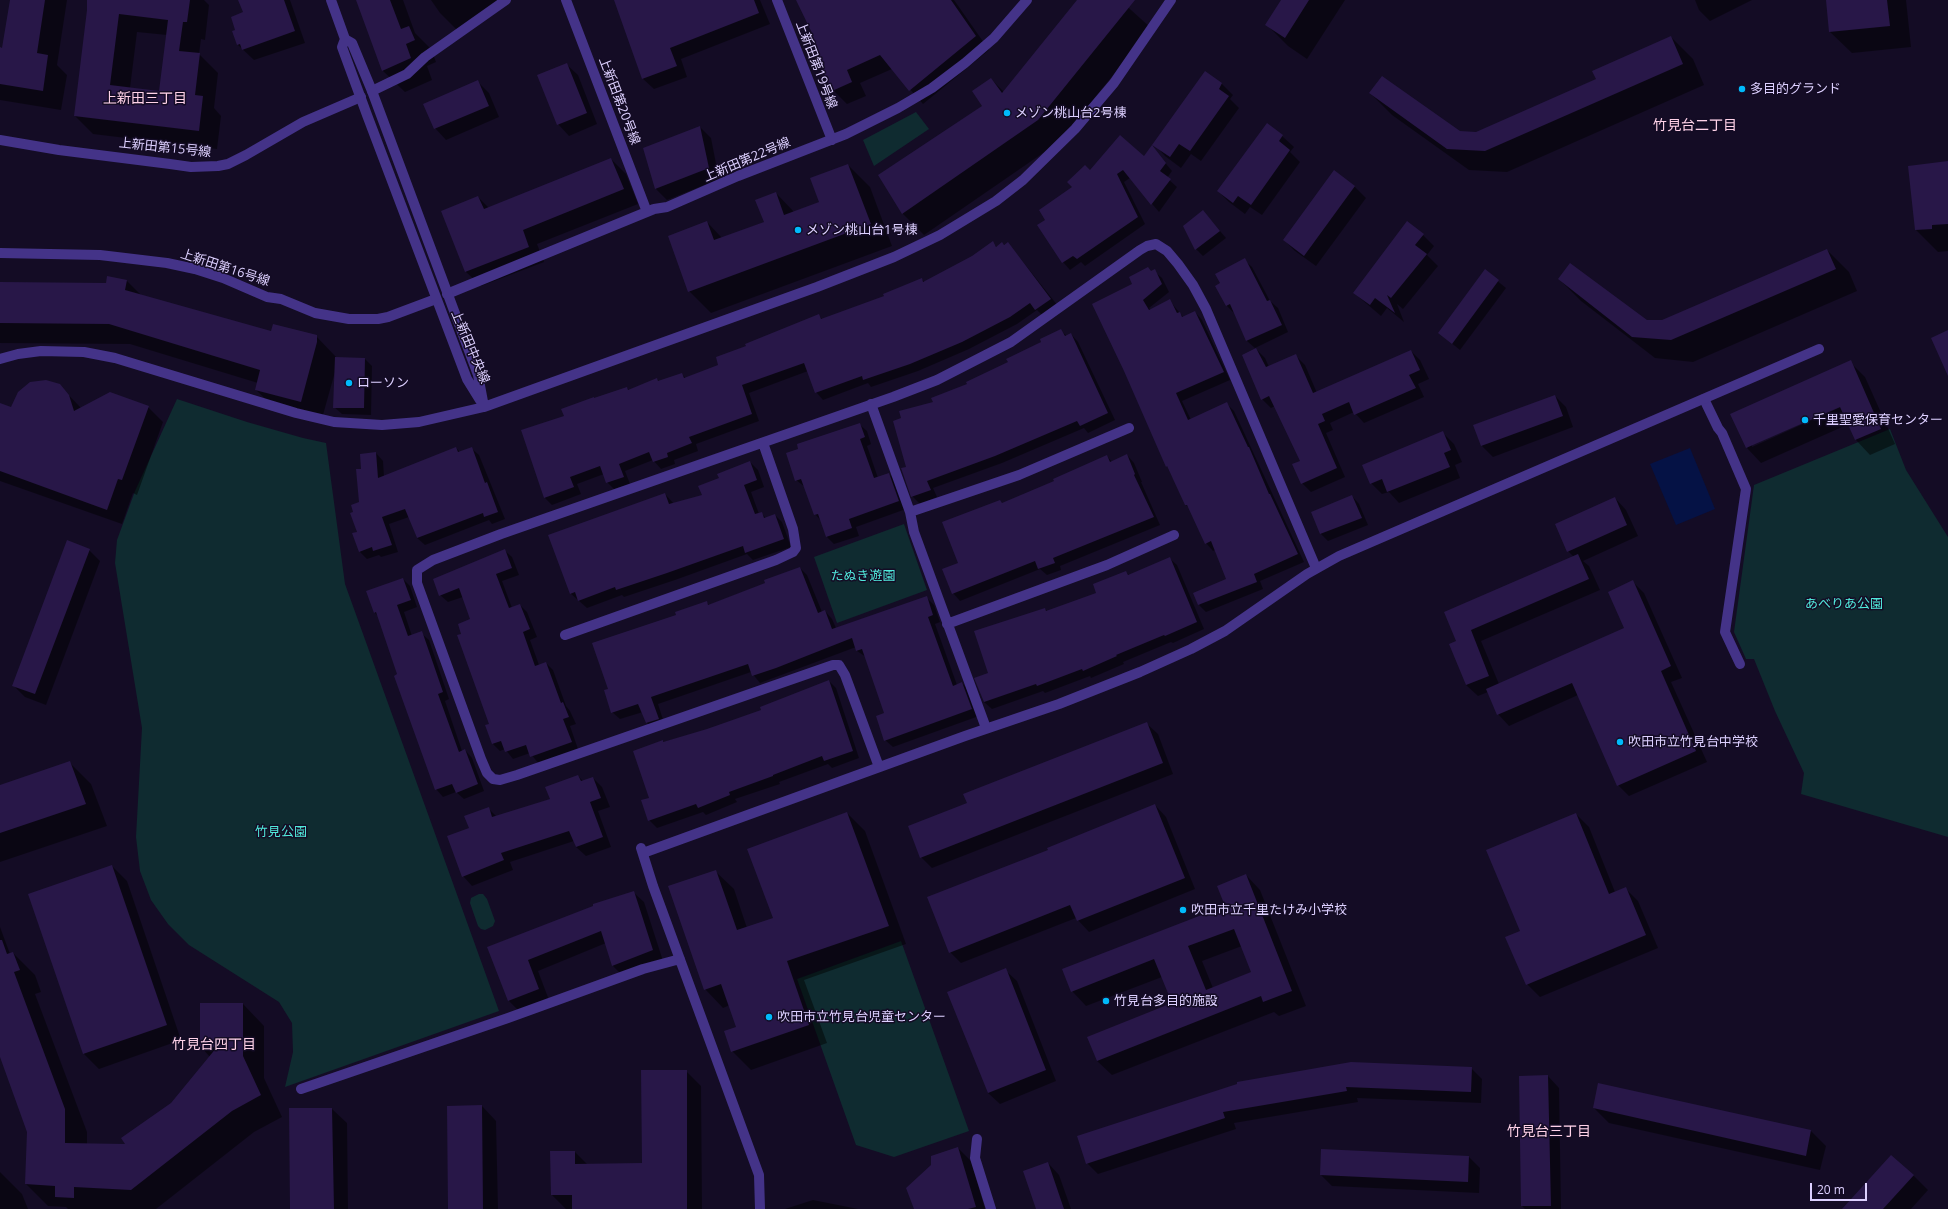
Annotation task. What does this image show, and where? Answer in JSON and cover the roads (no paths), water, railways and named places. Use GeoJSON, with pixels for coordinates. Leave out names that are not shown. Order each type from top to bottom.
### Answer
{"type":"FeatureCollection","features":[{"type":"Feature","properties":{"kind":"street","name":"上新田中央線"},"geometry":{"type":"LineString","coordinates":[[331,0],[345,39],[342,47],[436,299],[467,379],[484,407]]}},
{"type":"Feature","properties":{"kind":"street"},"geometry":{"type":"LineString","coordinates":[[372,91],[407,74],[425,57],[506,0]]}},
{"type":"Feature","properties":{"kind":"street","name":"上新田第20号線"},"geometry":{"type":"LineString","coordinates":[[566,0],[647,212]]}},
{"type":"Feature","properties":{"kind":"street","name":"上新田第19号線"},"geometry":{"type":"LineString","coordinates":[[777,0],[832,140]]}},
{"type":"Feature","properties":{"kind":"street","name":"上新田第22号線"},"geometry":{"type":"LineString","coordinates":[[447,294],[647,212],[667,207],[832,140],[898,108],[932,88],[966,63],[994,38],[1027,0]]}},
{"type":"Feature","properties":{"kind":"street"},"geometry":{"type":"LineString","coordinates":[[0,359],[18,354],[40,351],[84,352],[115,358],[296,413],[334,422],[382,425],[419,422],[484,407],[817,287],[894,257],[940,235],[996,201],[1023,180],[1075,129],[1114,83],[1171,0]]}},
{"type":"Feature","properties":{"kind":"street","name":"上新田中央線"},"geometry":{"type":"LineString","coordinates":[[345,39],[352,43],[372,91],[478,375],[484,407]]}},
{"type":"Feature","properties":{"kind":"street","name":"上新田第15号線"},"geometry":{"type":"LineString","coordinates":[[0,140],[59,150],[191,167],[218,166],[228,164],[246,155],[302,122],[361,97]]}},
{"type":"Feature","properties":{"kind":"street"},"geometry":{"type":"LineString","coordinates":[[879,767],[845,675],[839,665],[833,665],[604,743],[517,775],[500,780],[493,779],[487,772],[481,759],[420,592],[417,583],[417,570],[424,563],[937,380],[997,350],[1027,331],[1140,250],[1151,244],[1160,245],[1171,256],[1185,274],[1206,309],[1316,568]]}},
{"type":"Feature","properties":{"kind":"street","name":"上新田第16号線"},"geometry":{"type":"LineString","coordinates":[[0,253],[100,255],[167,263],[195,269],[223,278],[267,297],[280,300],[315,313],[349,319],[378,319],[388,317],[436,299]]}},
{"type":"Feature","properties":{"kind":"street"},"geometry":{"type":"LineString","coordinates":[[760,1209],[759,1175],[642,850],[1098,689],[1190,650],[1232,627],[1316,568],[1363,546],[1819,349]]}},
{"type":"Feature","properties":{"kind":"street"},"geometry":{"type":"LineString","coordinates":[[1704,399],[1722,433],[1746,489],[1725,632],[1740,664]]}},
{"type":"Feature","properties":{"kind":"street"},"geometry":{"type":"LineString","coordinates":[[871,404],[910,512],[914,532],[947,624],[959,650],[986,728]]}},
{"type":"Feature","properties":{"kind":"street"},"geometry":{"type":"LineString","coordinates":[[910,512],[1038,467],[1129,428]]}},
{"type":"Feature","properties":{"kind":"street"},"geometry":{"type":"LineString","coordinates":[[565,635],[768,563],[793,552],[796,548],[794,529],[763,442]]}},
{"type":"Feature","properties":{"kind":"street"},"geometry":{"type":"LineString","coordinates":[[947,624],[1100,568],[1174,535]]}},
{"type":"Feature","properties":{"kind":"street"},"geometry":{"type":"LineString","coordinates":[[301,1089],[643,969],[680,959]]}},
{"type":"Feature","properties":{"kind":"street"},"geometry":{"type":"LineString","coordinates":[[976,1139],[975,1158],[991,1209]]}},
{"type":"Feature","properties":{"kind":"place","name":"多目的グランド"},"geometry":{"type":"Point","coordinates":[1742,89]}},
{"type":"Feature","properties":{"kind":"place","name":"メゾン桃山台2号棟"},"geometry":{"type":"Point","coordinates":[1007,113]}},
{"type":"Feature","properties":{"kind":"place","name":"メゾン桃山台1号棟"},"geometry":{"type":"Point","coordinates":[798,230]}},
{"type":"Feature","properties":{"kind":"place","name":"ローソン"},"geometry":{"type":"Point","coordinates":[349,383]}},
{"type":"Feature","properties":{"kind":"place","name":"千里聖愛保育センター"},"geometry":{"type":"Point","coordinates":[1805,420]}},
{"type":"Feature","properties":{"kind":"place","name":"吹田市立竹見台中学校"},"geometry":{"type":"Point","coordinates":[1620,742]}},
{"type":"Feature","properties":{"kind":"place","name":"吹田市立千里たけみ小学校"},"geometry":{"type":"Point","coordinates":[1183,910]}},
{"type":"Feature","properties":{"kind":"place","name":"竹見台多目的施設"},"geometry":{"type":"Point","coordinates":[1106,1001]}},
{"type":"Feature","properties":{"kind":"place","name":"吹田市立竹見台児童センター"},"geometry":{"type":"Point","coordinates":[769,1017]}},
{"type":"Feature","properties":{"kind":"district","name":"上新田三丁目"},"geometry":{"type":"Point","coordinates":[145,99]}},
{"type":"Feature","properties":{"kind":"district","name":"竹見台二丁目"},"geometry":{"type":"Point","coordinates":[1695,126]}},
{"type":"Feature","properties":{"kind":"district","name":"竹見台四丁目"},"geometry":{"type":"Point","coordinates":[214,1045]}},
{"type":"Feature","properties":{"kind":"district","name":"竹見台三丁目"},"geometry":{"type":"Point","coordinates":[1549,1132]}},
{"type":"Feature","properties":{"kind":"park label","name":"たぬき遊園"},"geometry":{"type":"Point","coordinates":[863,576]}},
{"type":"Feature","properties":{"kind":"park label","name":"あべりあ公園"},"geometry":{"type":"Point","coordinates":[1844,604]}},
{"type":"Feature","properties":{"kind":"park label","name":"竹見公園"},"geometry":{"type":"Point","coordinates":[281,832]}}]}
